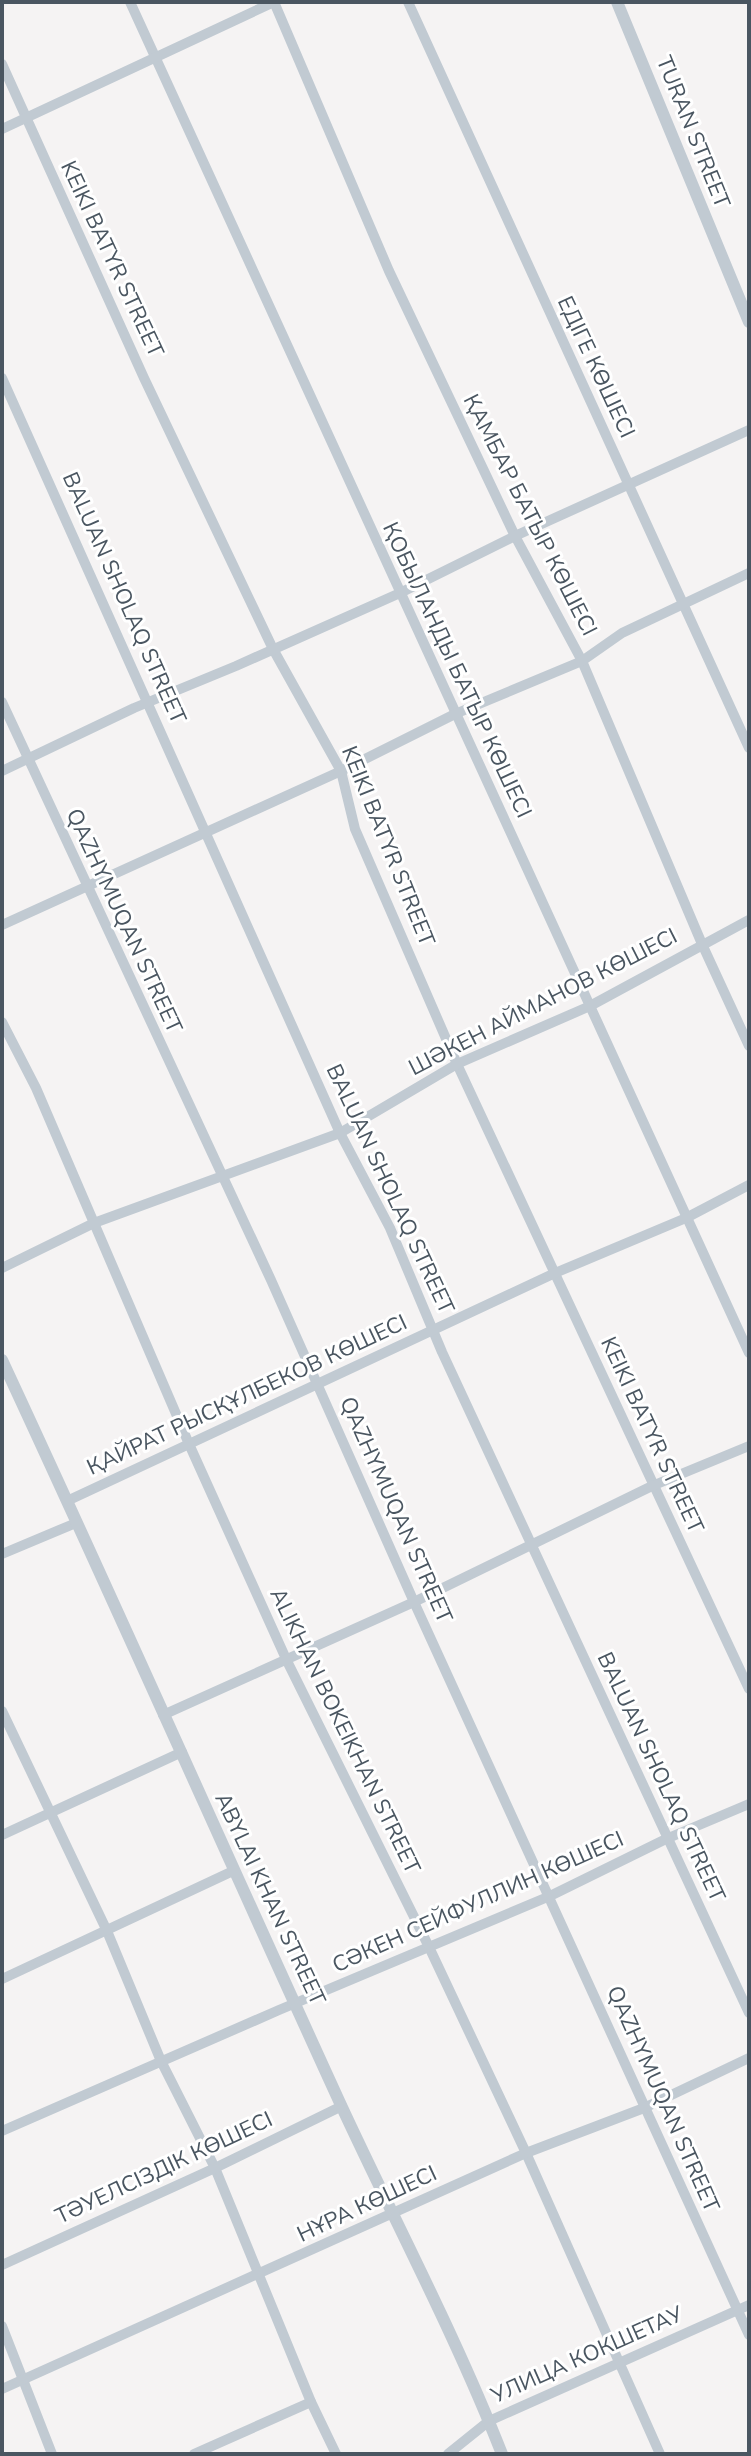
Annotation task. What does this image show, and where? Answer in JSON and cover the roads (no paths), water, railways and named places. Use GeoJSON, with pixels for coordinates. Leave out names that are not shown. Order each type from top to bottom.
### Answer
{"type":"FeatureCollection","features":[{"type":"Feature","properties":{"kind":"street","name":"ҚОБЫЛАНДЫ БАТЫР КӨШЕСІ"},"geometry":{"type":"LineString","coordinates":[[130,2],[749,1353]]}},
{"type":"Feature","properties":{"kind":"street"},"geometry":{"type":"LineString","coordinates":[[2,129],[274,2]]}},
{"type":"Feature","properties":{"kind":"street","name":"ҚАМБАР БАТЫР КӨШЕСІ"},"geometry":{"type":"LineString","coordinates":[[274,2],[389,271],[515,536],[582,661],[702,944],[749,1046]]}},
{"type":"Feature","properties":{"kind":"street","name":"ЕДІГЕ КӨШЕСІ"},"geometry":{"type":"LineString","coordinates":[[408,2],[749,748]]}},
{"type":"Feature","properties":{"kind":"street","name":"TURAN STREET"},"geometry":{"type":"LineString","coordinates":[[617,2],[749,322]]}},
{"type":"Feature","properties":{"kind":"street","name":"KEIKI BATYR STREET"},"geometry":{"type":"LineString","coordinates":[[2,64],[144,378],[273,649],[341,771],[355,829],[457,1064],[749,1689]]}},
{"type":"Feature","properties":{"kind":"street","name":"BALUAN SHOLAQ STREET"},"geometry":{"type":"LineString","coordinates":[[2,378],[340,1133],[390,1228],[433,1330],[749,2013]]}},
{"type":"Feature","properties":{"kind":"street"},"geometry":{"type":"LineString","coordinates":[[2,771],[134,708],[400,593],[628,483],[749,430]]}},
{"type":"Feature","properties":{"kind":"street"},"geometry":{"type":"LineString","coordinates":[[2,925],[341,771],[455,714],[582,661],[622,633],[749,573]]}},
{"type":"Feature","properties":{"kind":"street","name":"QAZHYMUQAN STREET"},"geometry":{"type":"LineString","coordinates":[[2,702],[318,1384],[414,1602],[749,2335]]}},
{"type":"Feature","properties":{"kind":"street","name":"ШӘКЕН АЙМАНОВ КӨШЕСІ"},"geometry":{"type":"LineString","coordinates":[[2,1268],[94,1223],[340,1133],[457,1064],[590,1006],[749,920]]}},
{"type":"Feature","properties":{"kind":"street","name":"ALIKHAN BOKEIKHAN STREET"},"geometry":{"type":"LineString","coordinates":[[2,1022],[36,1088],[189,1444],[287,1661],[429,1947],[526,2153],[660,2454]]}},
{"type":"Feature","properties":{"kind":"street","name":"ҚАЙРАТ РЫСҚҰЛБЕКОВ КӨШЕСІ"},"geometry":{"type":"LineString","coordinates":[[67,1501],[555,1273],[686,1218],[749,1185]]}},
{"type":"Feature","properties":{"kind":"street","name":"ABYLAI KHAN STREET"},"geometry":{"type":"LineString","coordinates":[[2,1360],[502,2454]]}},
{"type":"Feature","properties":{"kind":"street"},"geometry":{"type":"LineString","coordinates":[[163,1715],[414,1602],[652,1486],[749,1446]]}},
{"type":"Feature","properties":{"kind":"street"},"geometry":{"type":"LineString","coordinates":[[2,1554],[76,1523]]}},
{"type":"Feature","properties":{"kind":"street"},"geometry":{"type":"LineString","coordinates":[[2,1711],[107,1931],[161,2061],[215,2168],[311,2402],[336,2454]]}},
{"type":"Feature","properties":{"kind":"street"},"geometry":{"type":"LineString","coordinates":[[2,1835],[182,1752]]}},
{"type":"Feature","properties":{"kind":"street","name":"СӘКЕН СЕЙФУЛЛИН КӨШЕСІ"},"geometry":{"type":"LineString","coordinates":[[2,2131],[550,1896],[666,1839],[749,1804]]}},
{"type":"Feature","properties":{"kind":"street"},"geometry":{"type":"LineString","coordinates":[[2,1979],[233,1871]]}},
{"type":"Feature","properties":{"kind":"street","name":"НҰРА КӨШЕСІ"},"geometry":{"type":"LineString","coordinates":[[2,2389],[526,2153],[644,2108],[749,2058]]}},
{"type":"Feature","properties":{"kind":"street","name":"ТӘУЕЛСІЗДІК КӨШЕСІ"},"geometry":{"type":"LineString","coordinates":[[2,2265],[342,2106]]}},
{"type":"Feature","properties":{"kind":"street","name":"УЛИЦА КОКШЕТАУ"},"geometry":{"type":"LineString","coordinates":[[448,2454],[489,2421],[749,2305]]}},
{"type":"Feature","properties":{"kind":"street"},"geometry":{"type":"LineString","coordinates":[[2,2326],[52,2454]]}},
{"type":"Feature","properties":{"kind":"street"},"geometry":{"type":"LineString","coordinates":[[194,2454],[311,2402]]}}]}
